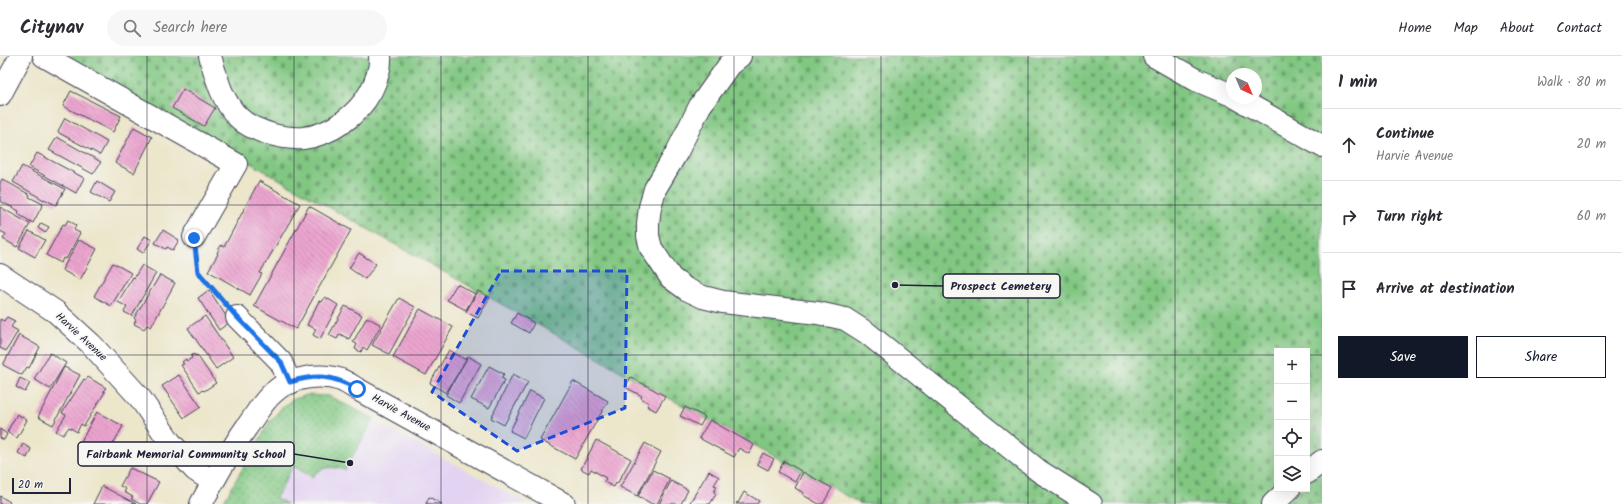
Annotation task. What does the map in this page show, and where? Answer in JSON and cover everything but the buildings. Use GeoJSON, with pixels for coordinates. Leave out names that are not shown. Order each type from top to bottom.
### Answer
{"type":"FeatureCollection","features":[{"type":"Feature","properties":{"kind":"street"},"geometry":{"type":"LineString","coordinates":[[0,95],[21,56]]}},
{"type":"Feature","properties":{"kind":"street"},"geometry":{"type":"LineString","coordinates":[[44,56],[236,164],[194,238]]}},
{"type":"Feature","properties":{"kind":"street"},"geometry":{"type":"LineString","coordinates":[[210,56],[226,102],[237,116],[248,125],[260,131],[286,138],[303,138],[320,135],[350,117],[365,101],[375,82],[381,61],[380,56]]}},
{"type":"Feature","properties":{"kind":"street"},"geometry":{"type":"LineString","coordinates":[[740,56],[729,65],[700,106],[677,152],[655,189],[650,207],[648,236],[651,248],[671,278],[686,289],[703,297],[723,302],[818,313],[845,319],[867,333],[1039,471],[1090,504]]}},
{"type":"Feature","properties":{"kind":"street"},"geometry":{"type":"LineString","coordinates":[[1154,56],[1196,80],[1226,92]]}},
{"type":"Feature","properties":{"kind":"street"},"geometry":{"type":"LineString","coordinates":[[1248,104],[1322,146]]}},
{"type":"Feature","properties":{"kind":"street","name":"Harvie Avenue"},"geometry":{"type":"LineString","coordinates":[[0,275],[56,312],[91,344],[140,398],[170,442],[195,470],[212,481],[237,442],[267,399],[274,392],[290,382],[325,377],[341,380],[564,504]]}},
{"type":"Feature","properties":{"kind":"street"},"geometry":{"type":"LineString","coordinates":[[237,317],[281,362],[290,382]]}},
{"type":"Feature","properties":{"kind":"street"},"geometry":{"type":"LineString","coordinates":[[1310,470],[1322,460]]}},
{"type":"Feature","properties":{"kind":"street"},"geometry":{"type":"LineString","coordinates":[[201,504],[212,481]]}},
{"type":"Feature","properties":{"kind":"street"},"geometry":{"type":"LineString","coordinates":[[1273,504],[1286,492]]}},
{"type":"Feature","properties":{"kind":"path"},"geometry":{"type":"LineString","coordinates":[[194,238],[198,272],[237,317]]}},
{"type":"Feature","properties":{"kind":"highlighted area"},"geometry":{"type":"Polygon","coordinates":[[[501,271],[627,271],[625,408],[517,451],[432,392],[501,271]]]}},
{"type":"Feature","properties":{"kind":"shaded area"},"geometry":{"type":"Polygon","coordinates":[[[307,395],[329,396],[528,504],[222,504],[269,423],[283,406],[294,399],[307,395]]]}},
{"type":"Feature","properties":{"kind":"green space"},"geometry":{"type":"Polygon","coordinates":[[[60,56],[1322,56],[1322,504],[861,504],[647,386],[60,56]]]}},
{"type":"Feature","properties":{"kind":"green space"},"geometry":{"type":"Polygon","coordinates":[[[307,395],[329,396],[374,419],[345,470],[327,468],[319,471],[312,477],[293,466],[276,498],[287,504],[222,504],[269,423],[283,406],[294,399],[307,395]]]}},
{"type":"Feature","properties":{"kind":"place","name":"Prospect Cemetery"},"geometry":{"type":"Point","coordinates":[895,285]}},
{"type":"Feature","properties":{"kind":"place","name":"Fairbank Memorial Community School"},"geometry":{"type":"Point","coordinates":[350,463]}},
{"type":"Feature","properties":{"kind":"route"},"geometry":{"type":"LineString","coordinates":[[194,238],[198,272],[237,317],[281,362],[290,382],[300,379],[325,377],[341,380],[357,389]]}}]}
